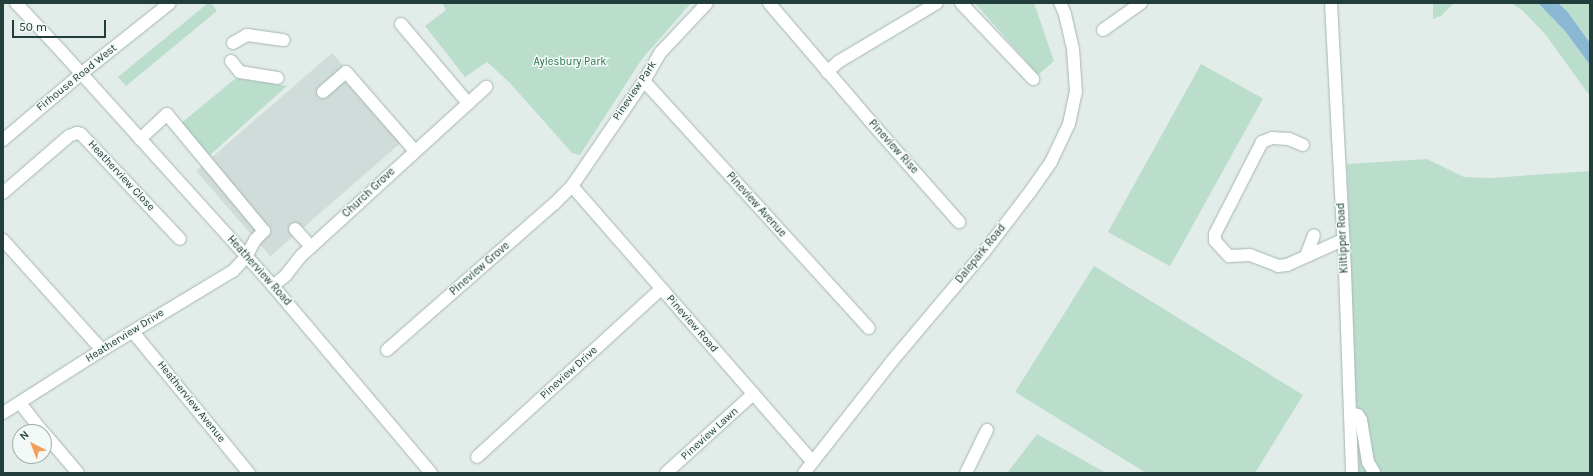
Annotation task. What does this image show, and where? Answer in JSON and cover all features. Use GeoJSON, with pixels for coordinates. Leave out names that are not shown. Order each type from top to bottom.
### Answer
{"type":"FeatureCollection","features":[{"type":"Feature","properties":{"kind":"street","name":"Heatherview Road"},"geometry":{"type":"LineString","coordinates":[[16,3],[82,73],[273,286],[431,473]]}},
{"type":"Feature","properties":{"kind":"street","name":"Firhouse Road West"},"geometry":{"type":"LineString","coordinates":[[3,140],[82,73],[170,3]]}},
{"type":"Feature","properties":{"kind":"street","name":"Pineview Park"},"geometry":{"type":"LineString","coordinates":[[572,186],[644,81],[661,52],[707,3]]}},
{"type":"Feature","properties":{"kind":"street","name":"Pineview Rise"},"geometry":{"type":"LineString","coordinates":[[769,3],[827,72],[959,222]]}},
{"type":"Feature","properties":{"kind":"street"},"geometry":{"type":"LineString","coordinates":[[827,72],[838,62],[937,3]]}},
{"type":"Feature","properties":{"kind":"street"},"geometry":{"type":"LineString","coordinates":[[960,3],[1033,79]]}},
{"type":"Feature","properties":{"kind":"street","name":"Dalepark Road"},"geometry":{"type":"LineString","coordinates":[[804,473],[892,361],[984,252],[1051,162],[1069,124],[1076,92],[1073,50],[1065,14],[1060,3]]}},
{"type":"Feature","properties":{"kind":"street"},"geometry":{"type":"LineString","coordinates":[[1103,30],[1141,3]]}},
{"type":"Feature","properties":{"kind":"street","name":"Kiltipper Road"},"geometry":{"type":"LineString","coordinates":[[1331,3],[1351,413],[1352,473]]}},
{"type":"Feature","properties":{"kind":"street"},"geometry":{"type":"LineString","coordinates":[[401,24],[468,103]]}},
{"type":"Feature","properties":{"kind":"street"},"geometry":{"type":"LineString","coordinates":[[233,43],[247,35],[284,40]]}},
{"type":"Feature","properties":{"kind":"street"},"geometry":{"type":"LineString","coordinates":[[230,61],[240,72],[278,78]]}},
{"type":"Feature","properties":{"kind":"street"},"geometry":{"type":"LineString","coordinates":[[323,92],[346,72],[415,151]]}},
{"type":"Feature","properties":{"kind":"street","name":"Pineview Avenue"},"geometry":{"type":"LineString","coordinates":[[644,81],[869,328]]}},
{"type":"Feature","properties":{"kind":"street","name":"Church Grove"},"geometry":{"type":"LineString","coordinates":[[273,286],[286,275],[311,247],[486,87]]}},
{"type":"Feature","properties":{"kind":"street","name":"Heatherview Drive"},"geometry":{"type":"LineString","coordinates":[[3,413],[102,350],[233,271],[246,257],[256,240],[264,231],[167,114],[140,139]]}},
{"type":"Feature","properties":{"kind":"street","name":"Heatherview Close"},"geometry":{"type":"LineString","coordinates":[[3,193],[69,136],[77,133],[81,134],[180,239]]}},
{"type":"Feature","properties":{"kind":"street"},"geometry":{"type":"LineString","coordinates":[[1303,145],[1289,139],[1272,138],[1262,142],[1215,234],[1215,241],[1229,256],[1250,255],[1278,266],[1287,265],[1343,240]]}},
{"type":"Feature","properties":{"kind":"street","name":"Pineview Road"},"geometry":{"type":"LineString","coordinates":[[572,186],[813,462]]}},
{"type":"Feature","properties":{"kind":"street","name":"Pineview Grove"},"geometry":{"type":"LineString","coordinates":[[387,350],[554,204],[572,186]]}},
{"type":"Feature","properties":{"kind":"street"},"geometry":{"type":"LineString","coordinates":[[295,229],[311,247]]}},
{"type":"Feature","properties":{"kind":"street"},"geometry":{"type":"LineString","coordinates":[[1306,256],[1314,235]]}},
{"type":"Feature","properties":{"kind":"street"},"geometry":{"type":"LineString","coordinates":[[3,240],[102,350]]}},
{"type":"Feature","properties":{"kind":"street","name":"Pineview Drive"},"geometry":{"type":"LineString","coordinates":[[477,457],[661,289]]}},
{"type":"Feature","properties":{"kind":"street","name":"Heatherview Avenue"},"geometry":{"type":"LineString","coordinates":[[133,332],[249,473]]}},
{"type":"Feature","properties":{"kind":"street","name":"Pineview Lawn"},"geometry":{"type":"LineString","coordinates":[[666,473],[753,394]]}},
{"type":"Feature","properties":{"kind":"street"},"geometry":{"type":"LineString","coordinates":[[20,403],[37,424]]}},
{"type":"Feature","properties":{"kind":"street"},"geometry":{"type":"LineString","coordinates":[[1351,413],[1358,415],[1361,420],[1368,462],[1374,472]]}},
{"type":"Feature","properties":{"kind":"street"},"geometry":{"type":"LineString","coordinates":[[966,473],[987,430]]}},
{"type":"Feature","properties":{"kind":"street"},"geometry":{"type":"LineString","coordinates":[[52,442],[78,473]]}},
{"type":"Feature","properties":{"kind":"shaded area"},"geometry":{"type":"Polygon","coordinates":[[[332,53],[406,138],[270,256],[196,171],[332,53]]]}},
{"type":"Feature","properties":{"kind":"green space"},"geometry":{"type":"Polygon","coordinates":[[[208,3],[211,3],[217,11],[126,86],[118,77],[208,3]]]}},
{"type":"Feature","properties":{"kind":"green space","name":"Aylesbury Park"},"geometry":{"type":"Polygon","coordinates":[[[442,3],[691,3],[642,59],[580,155],[572,153],[510,83],[487,62],[465,77],[425,26],[446,10],[442,3]]]}},
{"type":"Feature","properties":{"kind":"green space"},"geometry":{"type":"Polygon","coordinates":[[[975,3],[1034,3],[1054,61],[1038,75],[975,3]]]}},
{"type":"Feature","properties":{"kind":"green space"},"geometry":{"type":"Polygon","coordinates":[[[1433,3],[1454,3],[1441,16],[1433,19],[1433,3]]]}},
{"type":"Feature","properties":{"kind":"green space"},"geometry":{"type":"Polygon","coordinates":[[[1511,3],[1538,3],[1565,31],[1590,65],[1590,96],[1545,34],[1523,11],[1511,3]]]}},
{"type":"Feature","properties":{"kind":"green space"},"geometry":{"type":"Polygon","coordinates":[[[1558,3],[1589,3],[1590,43],[1567,11],[1558,3]]]}},
{"type":"Feature","properties":{"kind":"green space"},"geometry":{"type":"Polygon","coordinates":[[[1201,64],[1263,98],[1170,266],[1108,232],[1201,64]]]}},
{"type":"Feature","properties":{"kind":"green space"},"geometry":{"type":"Polygon","coordinates":[[[236,78],[287,86],[209,156],[180,124],[236,78]]]}},
{"type":"Feature","properties":{"kind":"green space"},"geometry":{"type":"Polygon","coordinates":[[[1427,159],[1464,177],[1490,178],[1590,171],[1590,473],[1359,473],[1347,164],[1427,159]]]}},
{"type":"Feature","properties":{"kind":"green space"},"geometry":{"type":"Polygon","coordinates":[[[1094,266],[1303,395],[1255,473],[1146,473],[1015,392],[1094,266]]]}},
{"type":"Feature","properties":{"kind":"green space"},"geometry":{"type":"Polygon","coordinates":[[[1037,434],[1106,473],[1007,473],[1037,434]]]}},
{"type":"Feature","properties":{"kind":"water"},"geometry":{"type":"Polygon","coordinates":[[[1538,3],[1558,3],[1567,11],[1590,43],[1590,65],[1565,31],[1538,3]]]}}]}
